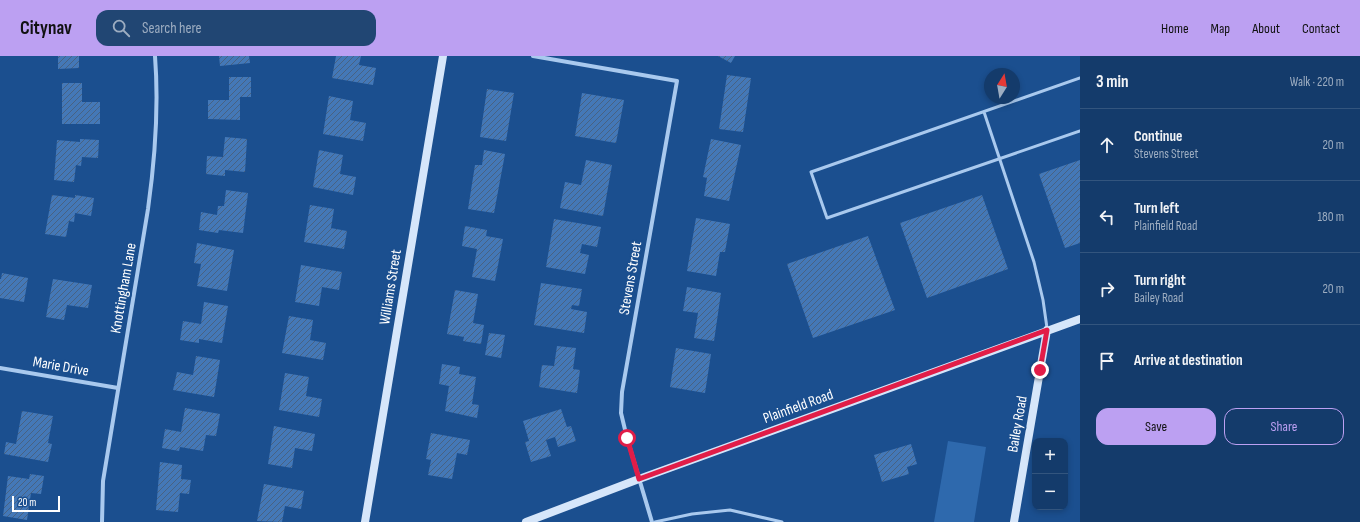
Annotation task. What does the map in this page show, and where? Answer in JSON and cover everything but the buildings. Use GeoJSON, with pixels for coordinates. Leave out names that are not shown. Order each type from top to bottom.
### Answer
{"type":"FeatureCollection","features":[{"type":"Feature","properties":{"kind":"street","name":"Knottingham Lane"},"geometry":{"type":"LineString","coordinates":[[102,522],[103,481],[148,209],[152,176],[157,103],[155,56]]}},
{"type":"Feature","properties":{"kind":"street","name":"Williams Street"},"geometry":{"type":"LineString","coordinates":[[365,522],[443,56]]}},
{"type":"Feature","properties":{"kind":"street","name":"Stevens Street"},"geometry":{"type":"LineString","coordinates":[[533,56],[677,81],[622,392],[621,413],[639,479],[653,522]]}},
{"type":"Feature","properties":{"kind":"street","name":"Plainfield Road"},"geometry":{"type":"LineString","coordinates":[[526,522],[639,479],[1080,319]]}},
{"type":"Feature","properties":{"kind":"street","name":"Bailey Road"},"geometry":{"type":"LineString","coordinates":[[1014,522],[1047,330]]}},
{"type":"Feature","properties":{"kind":"street","name":"Marie Drive"},"geometry":{"type":"LineString","coordinates":[[0,368],[118,388]]}},
{"type":"Feature","properties":{"kind":"lane"},"geometry":{"type":"LineString","coordinates":[[1080,78],[811,172],[828,218],[1080,130]]}},
{"type":"Feature","properties":{"kind":"lane"},"geometry":{"type":"LineString","coordinates":[[984,112],[1034,262],[1043,300],[1047,330]]}},
{"type":"Feature","properties":{"kind":"lane"},"geometry":{"type":"LineString","coordinates":[[653,522],[692,514],[730,510],[782,522]]}},
{"type":"Feature","properties":{"kind":"shaded area"},"geometry":{"type":"Polygon","coordinates":[[[948,441],[986,447],[974,522],[934,522],[948,441]]]}},
{"type":"Feature","properties":{"kind":"route"},"geometry":{"type":"LineString","coordinates":[[627,438],[639,479],[1047,330],[1040,370]]}}]}
